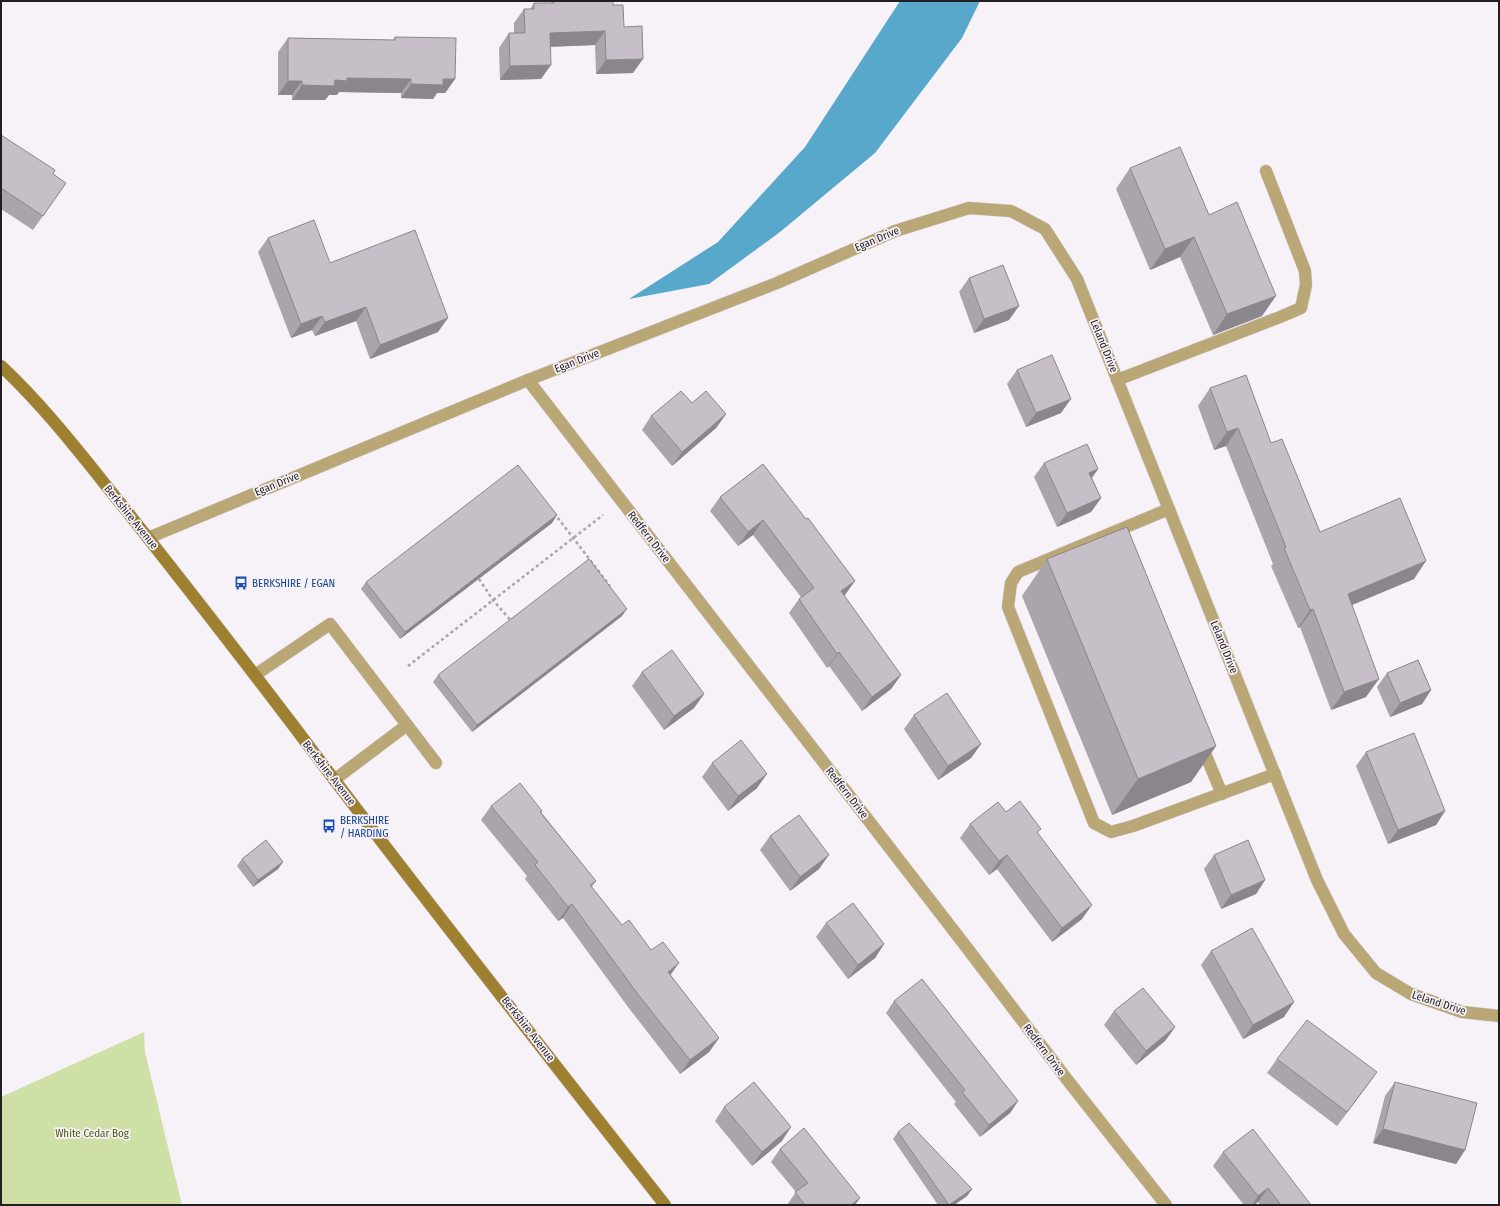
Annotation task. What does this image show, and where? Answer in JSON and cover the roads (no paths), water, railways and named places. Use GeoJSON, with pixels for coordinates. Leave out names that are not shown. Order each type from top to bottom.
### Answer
{"type":"FeatureCollection","features":[{"type":"Feature","properties":{"kind":"main road","name":"Berkshire Avenue"},"geometry":{"type":"LineString","coordinates":[[1,366],[14,378],[73,445],[148,538],[255,675],[334,780],[665,1205]]}},
{"type":"Feature","properties":{"kind":"street"},"geometry":{"type":"LineString","coordinates":[[1117,380],[1301,308],[1306,285],[1305,271],[1266,171]]}},
{"type":"Feature","properties":{"kind":"street","name":"Egan Drive"},"geometry":{"type":"LineString","coordinates":[[148,538],[528,380],[776,283],[895,231],[969,208],[1011,211]]}},
{"type":"Feature","properties":{"kind":"street","name":"Leland Drive"},"geometry":{"type":"LineString","coordinates":[[1011,211],[1045,229],[1077,279],[1317,880],[1344,934],[1376,972],[1411,994],[1462,1012],[1499,1016]]}},
{"type":"Feature","properties":{"kind":"street","name":"Redfern Drive"},"geometry":{"type":"LineString","coordinates":[[528,380],[960,938],[1069,1082],[1166,1205]]}},
{"type":"Feature","properties":{"kind":"street"},"geometry":{"type":"LineString","coordinates":[[1169,509],[1116,535],[1018,572],[1011,583],[1008,606],[1094,823],[1111,832],[1133,826],[1275,774]]}},
{"type":"Feature","properties":{"kind":"street"},"geometry":{"type":"LineString","coordinates":[[255,675],[330,624],[436,763]]}},
{"type":"Feature","properties":{"kind":"street"},"geometry":{"type":"LineString","coordinates":[[334,780],[406,725]]}},
{"type":"Feature","properties":{"kind":"street"},"geometry":{"type":"LineString","coordinates":[[1198,735],[1222,794]]}},
{"type":"Feature","properties":{"kind":"water"},"geometry":{"type":"Polygon","coordinates":[[[900,1],[980,1],[962,38],[875,153],[780,232],[709,284],[629,299],[718,242],[805,147],[900,1]]]}},
{"type":"Feature","properties":{"kind":"place","name":"BERKSHIRE / EGAN"},"geometry":{"type":"Point","coordinates":[241,583]}},
{"type":"Feature","properties":{"kind":"place","name":"BERKSHIRE / HARDING"},"geometry":{"type":"Point","coordinates":[329,826]}},
{"type":"Feature","properties":{"kind":"park label","name":"White Cedar Bog"},"geometry":{"type":"Point","coordinates":[92,1133]}}]}
